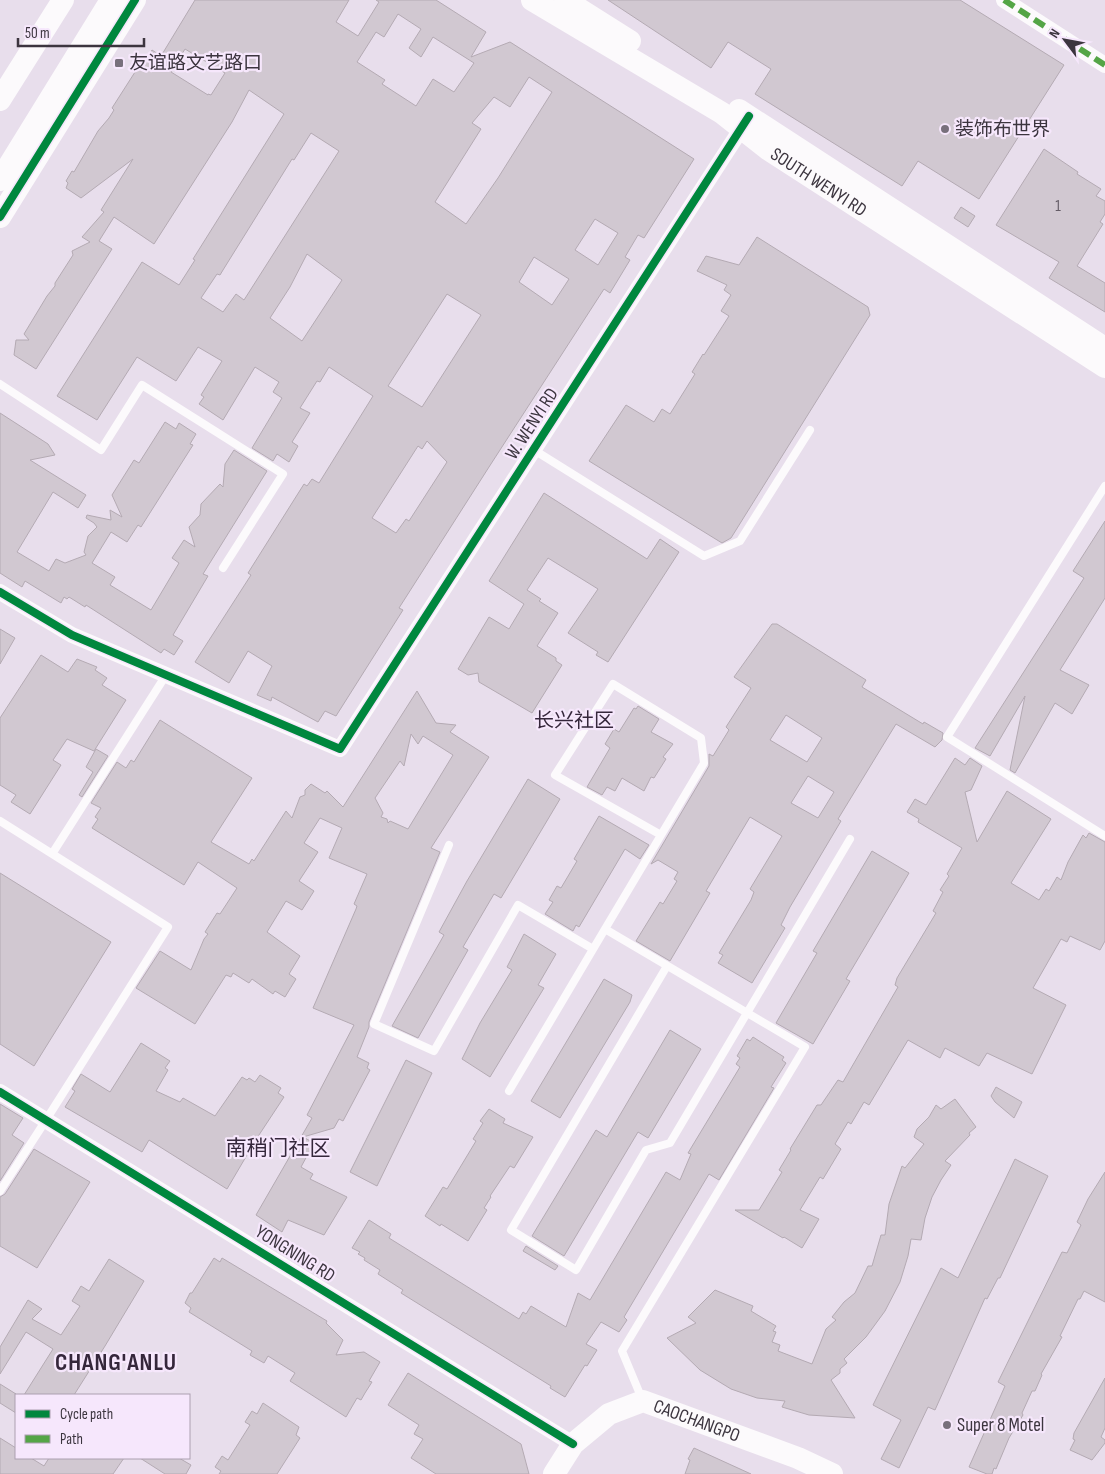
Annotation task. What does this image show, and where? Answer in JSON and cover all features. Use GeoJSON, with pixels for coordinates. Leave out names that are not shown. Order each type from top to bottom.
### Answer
{"type":"FeatureCollection","features":[{"type":"Feature","properties":{"kind":"main road"},"geometry":{"type":"LineString","coordinates":[[0,100],[63,0]]}},
{"type":"Feature","properties":{"kind":"main road"},"geometry":{"type":"LineString","coordinates":[[0,152],[93,0]]}},
{"type":"Feature","properties":{"kind":"main road"},"geometry":{"type":"LineString","coordinates":[[0,180],[111,0]]}},
{"type":"Feature","properties":{"kind":"main road"},"geometry":{"type":"LineString","coordinates":[[0,217],[135,0]]}},
{"type":"Feature","properties":{"kind":"main road","name":"SOUTH WENYI RD"},"geometry":{"type":"LineString","coordinates":[[532,0],[722,113],[746,122],[769,150],[1105,368]]}},
{"type":"Feature","properties":{"kind":"main road","name":"SOUTH WENYI RD"},"geometry":{"type":"LineString","coordinates":[[565,0],[746,122],[1105,348]]}},
{"type":"Feature","properties":{"kind":"main road","name":"CAOCHANGPO"},"geometry":{"type":"LineString","coordinates":[[554,1474],[572,1444],[609,1414],[643,1401],[798,1458],[832,1474]]}},
{"type":"Feature","properties":{"kind":"street"},"geometry":{"type":"LineString","coordinates":[[1004,0],[1105,65]]}},
{"type":"Feature","properties":{"kind":"street","name":"W. WENYI RD"},"geometry":{"type":"LineString","coordinates":[[166,675],[340,749],[746,122]]}},
{"type":"Feature","properties":{"kind":"street"},"geometry":{"type":"LineString","coordinates":[[0,592],[72,635],[166,675]]}},
{"type":"Feature","properties":{"kind":"street","name":"YONGNING RD"},"geometry":{"type":"LineString","coordinates":[[0,1092],[572,1444]]}},
{"type":"Feature","properties":{"kind":"lane"},"geometry":{"type":"LineString","coordinates":[[0,384],[101,450],[142,385],[283,474],[223,568]]}},
{"type":"Feature","properties":{"kind":"lane"},"geometry":{"type":"LineString","coordinates":[[534,450],[704,556],[740,541],[810,430]]}},
{"type":"Feature","properties":{"kind":"lane"},"geometry":{"type":"LineString","coordinates":[[1105,486],[947,737],[1105,836]]}},
{"type":"Feature","properties":{"kind":"lane"},"geometry":{"type":"LineString","coordinates":[[52,854],[166,675]]}},
{"type":"Feature","properties":{"kind":"lane"},"geometry":{"type":"LineString","coordinates":[[508,1091],[605,929],[704,763],[701,738],[613,684],[555,776],[661,835]]}},
{"type":"Feature","properties":{"kind":"lane"},"geometry":{"type":"LineString","coordinates":[[0,821],[168,927],[0,1191]]}},
{"type":"Feature","properties":{"kind":"lane"},"geometry":{"type":"LineString","coordinates":[[667,966],[511,1230],[576,1270],[646,1150],[670,1143],[850,839]]}},
{"type":"Feature","properties":{"kind":"lane"},"geometry":{"type":"LineString","coordinates":[[449,845],[374,1024],[434,1051],[518,905],[593,949]]}},
{"type":"Feature","properties":{"kind":"lane"},"geometry":{"type":"LineString","coordinates":[[605,929],[805,1047],[622,1351],[643,1401]]}},
{"type":"Feature","properties":{"kind":"building"},"geometry":{"type":"Polygon","coordinates":[[[195,0],[349,0],[336,22],[358,36],[379,2],[376,0],[436,0],[486,32],[471,57],[510,42],[694,159],[644,238],[638,235],[625,257],[630,260],[610,293],[604,289],[399,608],[403,610],[336,716],[325,711],[318,722],[272,697],[271,701],[257,695],[272,666],[248,651],[229,683],[195,662],[251,575],[248,573],[304,484],[307,486],[312,479],[319,483],[373,396],[329,367],[320,382],[317,381],[300,408],[310,413],[292,442],[298,446],[289,462],[277,454],[273,461],[252,448],[282,398],[273,392],[279,382],[255,367],[223,420],[199,404],[204,397],[201,395],[222,361],[198,347],[176,381],[137,357],[97,420],[57,396],[142,262],[179,285],[195,260],[193,259],[284,114],[249,90],[232,122],[154,244],[114,217],[99,241],[112,249],[36,369],[14,355],[16,340],[29,340],[24,334],[73,255],[72,251],[90,242],[82,237],[104,212],[101,210],[133,159],[81,198],[66,188],[68,183],[66,181],[72,171],[74,172],[98,131],[109,118],[114,110],[112,108],[144,58],[146,60],[152,50],[161,56],[195,0]],[[398,14],[384,37],[376,32],[357,62],[385,80],[382,84],[416,106],[433,79],[454,92],[474,63],[433,37],[421,57],[409,48],[421,29],[398,14]],[[185,49],[171,72],[211,95],[225,73],[185,49]],[[529,77],[510,107],[494,97],[472,123],[481,129],[435,202],[466,224],[498,178],[552,92],[529,77]],[[311,133],[294,160],[292,159],[220,275],[217,274],[201,298],[223,312],[236,294],[244,300],[339,151],[311,133]],[[595,219],[575,250],[598,265],[618,233],[595,219]],[[307,254],[290,287],[270,318],[302,341],[342,280],[307,254]],[[534,257],[519,282],[552,305],[569,279],[534,257]],[[447,294],[388,386],[422,407],[481,315],[447,294]],[[427,441],[422,449],[418,446],[372,518],[396,533],[406,519],[409,521],[447,462],[427,441]]]}},
{"type":"Feature","properties":{"kind":"building","name":"装饰布世界"},"geometry":{"type":"Polygon","coordinates":[[[608,0],[960,0],[1064,65],[979,199],[918,161],[902,186],[755,94],[771,69],[728,42],[711,68],[608,0]]]}},
{"type":"Feature","properties":{"kind":"building"},"geometry":{"type":"Polygon","coordinates":[[[1044,149],[1078,172],[1077,174],[1101,189],[1096,196],[1105,201],[1105,214],[1100,222],[1103,224],[1077,266],[1105,283],[1105,312],[1049,278],[1059,262],[996,225],[1044,149]]]}},
{"type":"Feature","properties":{"kind":"building"},"geometry":{"type":"Polygon","coordinates":[[[961,207],[975,216],[968,227],[954,218],[961,207]]]}},
{"type":"Feature","properties":{"kind":"building"},"geometry":{"type":"Polygon","coordinates":[[[757,237],[868,307],[870,315],[731,538],[722,543],[589,461],[626,405],[654,422],[662,409],[670,414],[695,374],[692,372],[729,316],[721,311],[731,295],[724,290],[727,285],[697,271],[706,256],[739,265],[757,237]]]}},
{"type":"Feature","properties":{"kind":"building"},"geometry":{"type":"Polygon","coordinates":[[[0,413],[48,444],[55,455],[30,460],[86,495],[78,508],[53,492],[17,552],[49,571],[56,559],[65,563],[86,555],[84,552],[88,536],[97,527],[86,518],[87,515],[111,520],[110,510],[122,517],[112,495],[134,460],[139,463],[165,422],[176,429],[179,423],[196,434],[190,444],[193,445],[141,527],[138,525],[127,542],[111,532],[92,563],[115,577],[110,585],[151,610],[179,563],[172,558],[184,540],[195,547],[189,527],[200,515],[201,504],[220,484],[223,487],[225,464],[234,450],[267,471],[203,574],[208,576],[173,635],[183,641],[174,655],[164,649],[161,653],[86,605],[85,607],[69,597],[67,599],[64,597],[61,603],[25,581],[22,587],[0,573],[0,413]]]}},
{"type":"Feature","properties":{"kind":"building"},"geometry":{"type":"Polygon","coordinates":[[[544,493],[647,559],[660,539],[679,552],[608,662],[596,655],[598,652],[568,633],[598,589],[548,558],[527,590],[541,599],[539,601],[558,613],[537,646],[556,658],[556,661],[562,665],[532,713],[479,682],[478,673],[468,675],[458,669],[489,617],[509,629],[524,604],[489,581],[544,493]]]}},
{"type":"Feature","properties":{"kind":"building"},"geometry":{"type":"Polygon","coordinates":[[[1105,521],[1105,598],[1060,670],[1089,685],[1072,714],[1055,703],[1015,773],[1010,770],[1025,696],[990,756],[975,748],[1084,578],[1073,571],[1105,521]]]}},
{"type":"Feature","properties":{"kind":"building"},"geometry":{"type":"Polygon","coordinates":[[[772,624],[777,624],[866,680],[862,687],[923,724],[924,722],[943,733],[942,740],[935,747],[896,724],[838,819],[841,821],[781,925],[785,928],[752,983],[718,963],[723,955],[719,953],[751,900],[754,892],[750,889],[782,836],[750,817],[706,891],[710,893],[670,961],[636,941],[660,902],[663,904],[677,881],[674,879],[678,872],[658,860],[651,864],[709,766],[709,754],[713,756],[729,730],[726,727],[751,688],[734,677],[772,624]],[[786,715],[770,740],[807,762],[822,738],[786,715]],[[808,776],[791,803],[818,818],[834,792],[808,776]]]}},
{"type":"Feature","properties":{"kind":"building"},"geometry":{"type":"Polygon","coordinates":[[[0,629],[15,638],[0,664],[0,629]]]}},
{"type":"Feature","properties":{"kind":"building"},"geometry":{"type":"Polygon","coordinates":[[[41,655],[68,672],[77,659],[97,667],[95,670],[107,678],[102,685],[126,700],[94,751],[67,739],[53,760],[61,765],[30,814],[11,802],[16,795],[0,785],[0,718],[41,655]]]}},
{"type":"Feature","properties":{"kind":"building"},"geometry":{"type":"Polygon","coordinates":[[[417,691],[436,723],[456,725],[450,732],[489,757],[431,848],[440,852],[369,1022],[369,1027],[357,1057],[369,1063],[367,1068],[370,1070],[343,1121],[339,1119],[334,1128],[303,1137],[314,1143],[301,1167],[313,1174],[310,1179],[347,1197],[324,1235],[288,1220],[282,1232],[256,1215],[312,1118],[307,1115],[354,1025],[313,1008],[356,909],[357,906],[354,904],[367,874],[329,858],[342,828],[320,818],[304,843],[318,852],[299,881],[314,891],[302,910],[286,901],[267,932],[300,956],[289,974],[296,979],[285,997],[275,991],[273,994],[252,979],[249,983],[233,973],[231,977],[226,975],[195,1024],[136,988],[160,951],[191,970],[208,934],[205,932],[217,913],[220,914],[237,888],[198,862],[184,885],[92,828],[98,819],[95,817],[101,808],[91,803],[117,762],[126,768],[131,760],[134,762],[160,720],[252,778],[211,842],[249,864],[252,859],[254,861],[286,811],[292,818],[300,797],[305,795],[305,790],[311,784],[325,793],[327,791],[343,807],[417,691]],[[411,734],[404,766],[400,761],[375,798],[383,813],[381,817],[387,819],[388,823],[390,821],[408,829],[453,755],[423,736],[418,744],[411,734]]]}},
{"type":"Feature","properties":{"kind":"building"},"geometry":{"type":"Polygon","coordinates":[[[638,706],[659,719],[651,732],[673,744],[663,757],[666,759],[654,778],[651,777],[644,791],[622,778],[615,791],[607,787],[602,795],[587,787],[610,748],[605,744],[614,729],[619,732],[634,708],[636,709],[638,706]]]}},
{"type":"Feature","properties":{"kind":"building"},"geometry":{"type":"Polygon","coordinates":[[[96,749],[108,756],[82,797],[79,795],[93,772],[86,767],[96,749]]]}},
{"type":"Feature","properties":{"kind":"building"},"geometry":{"type":"Polygon","coordinates":[[[955,758],[965,765],[970,758],[982,766],[971,790],[965,792],[977,842],[1007,791],[1051,819],[1011,883],[1039,900],[1046,889],[1049,891],[1057,877],[1061,880],[1068,862],[1083,835],[1086,838],[1089,833],[1105,842],[1105,941],[1100,950],[1070,936],[1067,942],[1061,939],[1033,988],[1066,1005],[1032,1074],[987,1053],[979,1066],[945,1048],[940,1058],[908,1040],[869,1105],[864,1102],[851,1124],[848,1122],[835,1144],[841,1149],[823,1179],[820,1177],[800,1210],[819,1219],[802,1248],[735,1210],[759,1210],[782,1172],[779,1170],[790,1149],[817,1105],[821,1105],[838,1080],[843,1082],[898,987],[895,985],[897,978],[936,913],[933,911],[943,892],[940,890],[962,848],[918,822],[919,819],[907,812],[915,799],[926,805],[955,758]]]}},
{"type":"Feature","properties":{"kind":"building"},"geometry":{"type":"Polygon","coordinates":[[[528,779],[560,799],[501,898],[494,894],[463,947],[468,950],[418,1038],[392,1026],[444,935],[439,932],[467,881],[528,779]]]}},
{"type":"Feature","properties":{"kind":"building"},"geometry":{"type":"Polygon","coordinates":[[[599,816],[649,845],[640,859],[625,849],[579,927],[576,925],[573,931],[545,914],[553,902],[549,900],[557,886],[561,888],[577,861],[574,859],[599,816]]]}},
{"type":"Feature","properties":{"kind":"building"},"geometry":{"type":"Polygon","coordinates":[[[872,851],[909,873],[846,979],[850,981],[813,1044],[776,1023],[817,953],[813,951],[872,851]]]}},
{"type":"Feature","properties":{"kind":"building"},"geometry":{"type":"Polygon","coordinates":[[[0,873],[111,942],[34,1066],[0,1044],[0,873]]]}},
{"type":"Feature","properties":{"kind":"building"},"geometry":{"type":"Polygon","coordinates":[[[524,934],[556,954],[538,985],[544,988],[490,1077],[462,1059],[480,1023],[512,970],[507,967],[524,934]]]}},
{"type":"Feature","properties":{"kind":"building"},"geometry":{"type":"Polygon","coordinates":[[[604,979],[632,995],[630,1002],[560,1118],[531,1101],[604,979]]]}},
{"type":"Feature","properties":{"kind":"building"},"geometry":{"type":"Polygon","coordinates":[[[670,1030],[701,1049],[648,1138],[638,1132],[564,1256],[532,1236],[596,1130],[607,1137],[670,1030]]]}},
{"type":"Feature","properties":{"kind":"building"},"geometry":{"type":"Polygon","coordinates":[[[753,1037],[784,1057],[782,1060],[786,1063],[771,1087],[774,1088],[719,1180],[709,1174],[624,1317],[627,1320],[619,1332],[601,1322],[586,1344],[597,1350],[565,1397],[550,1388],[551,1386],[401,1293],[403,1290],[378,1274],[380,1270],[364,1260],[365,1258],[358,1254],[360,1252],[352,1248],[369,1220],[391,1234],[389,1238],[519,1319],[523,1312],[526,1314],[531,1306],[566,1327],[578,1293],[590,1300],[666,1172],[680,1180],[691,1154],[688,1153],[740,1067],[736,1064],[740,1058],[737,1056],[747,1039],[750,1041],[753,1037]]]}},
{"type":"Feature","properties":{"kind":"building"},"geometry":{"type":"Polygon","coordinates":[[[141,1043],[170,1061],[165,1068],[168,1070],[156,1091],[180,1102],[183,1098],[215,1116],[242,1077],[247,1080],[249,1078],[255,1082],[260,1075],[281,1088],[278,1093],[284,1097],[227,1189],[149,1140],[142,1152],[65,1107],[75,1091],[72,1089],[81,1074],[110,1092],[141,1043]]]}},
{"type":"Feature","properties":{"kind":"building"},"geometry":{"type":"Polygon","coordinates":[[[406,1060],[432,1073],[377,1186],[350,1172],[406,1060]]]}},
{"type":"Feature","properties":{"kind":"building"},"geometry":{"type":"Polygon","coordinates":[[[996,1087],[1022,1102],[1014,1118],[995,1102],[991,1096],[996,1087]]]}},
{"type":"Feature","properties":{"kind":"building"},"geometry":{"type":"Polygon","coordinates":[[[955,1099],[976,1127],[945,1161],[951,1165],[932,1197],[925,1218],[921,1240],[911,1239],[900,1282],[885,1311],[866,1337],[844,1359],[847,1363],[840,1369],[840,1373],[831,1380],[855,1418],[809,1415],[782,1407],[785,1401],[757,1398],[731,1389],[700,1370],[667,1338],[696,1323],[688,1317],[715,1290],[753,1306],[751,1311],[776,1326],[773,1331],[776,1332],[772,1342],[780,1345],[778,1351],[812,1364],[826,1329],[836,1320],[832,1317],[844,1302],[855,1293],[868,1266],[872,1266],[881,1235],[885,1235],[889,1204],[902,1166],[905,1168],[924,1144],[914,1137],[917,1129],[929,1117],[936,1105],[941,1109],[955,1099]]]}},
{"type":"Feature","properties":{"kind":"building"},"geometry":{"type":"Polygon","coordinates":[[[0,1104],[23,1118],[12,1135],[24,1143],[0,1181],[0,1104]]]}},
{"type":"Feature","properties":{"kind":"building"},"geometry":{"type":"Polygon","coordinates":[[[489,1109],[505,1119],[503,1123],[533,1137],[514,1168],[510,1166],[490,1196],[484,1208],[487,1210],[468,1241],[425,1216],[443,1187],[447,1189],[476,1141],[473,1139],[483,1123],[480,1121],[489,1109]]]}},
{"type":"Feature","properties":{"kind":"building"},"geometry":{"type":"Polygon","coordinates":[[[34,1149],[90,1182],[37,1268],[0,1246],[0,1197],[5,1194],[34,1149]]]}},
{"type":"Feature","properties":{"kind":"building"},"geometry":{"type":"Polygon","coordinates":[[[1015,1159],[1048,1176],[1000,1278],[998,1278],[987,1299],[985,1298],[935,1410],[928,1407],[899,1468],[881,1459],[901,1420],[873,1405],[941,1268],[958,1278],[1015,1159]]]}},
{"type":"Feature","properties":{"kind":"building"},"geometry":{"type":"Polygon","coordinates":[[[1105,1172],[1105,1302],[1084,1291],[1080,1299],[1078,1299],[1060,1336],[1062,1337],[1041,1374],[1035,1391],[1032,1391],[1022,1413],[1023,1415],[1009,1438],[996,1469],[994,1468],[992,1474],[987,1474],[969,1467],[1005,1386],[998,1382],[1062,1252],[1067,1253],[1081,1225],[1077,1222],[1088,1199],[1105,1172]]]}},
{"type":"Feature","properties":{"kind":"building"},"geometry":{"type":"Polygon","coordinates":[[[526,1246],[558,1266],[555,1270],[523,1251],[526,1246]]]}},
{"type":"Feature","properties":{"kind":"building"},"geometry":{"type":"Polygon","coordinates":[[[214,1258],[220,1262],[222,1258],[327,1321],[326,1323],[343,1340],[336,1355],[364,1352],[380,1362],[369,1381],[372,1382],[361,1400],[357,1398],[346,1417],[290,1381],[295,1373],[268,1356],[264,1363],[250,1355],[252,1351],[189,1312],[191,1308],[185,1303],[214,1258]]]}},
{"type":"Feature","properties":{"kind":"building"},"geometry":{"type":"Polygon","coordinates":[[[109,1259],[144,1281],[75,1394],[25,1394],[53,1349],[26,1332],[0,1374],[0,1347],[28,1300],[42,1309],[32,1319],[61,1335],[80,1306],[72,1301],[81,1286],[89,1291],[109,1259]]]}},
{"type":"Feature","properties":{"kind":"building"},"geometry":{"type":"Polygon","coordinates":[[[408,1373],[521,1444],[529,1474],[436,1474],[411,1458],[423,1439],[414,1434],[419,1425],[388,1405],[408,1373]]]}},
{"type":"Feature","properties":{"kind":"building"},"geometry":{"type":"Polygon","coordinates":[[[1105,1378],[1105,1428],[1101,1437],[1105,1440],[1105,1443],[1092,1460],[1070,1450],[1075,1440],[1073,1439],[1074,1433],[1105,1378]]]}},
{"type":"Feature","properties":{"kind":"building"},"geometry":{"type":"Polygon","coordinates":[[[0,1384],[16,1394],[15,1412],[0,1403],[0,1384]]]}},
{"type":"Feature","properties":{"kind":"building"},"geometry":{"type":"Polygon","coordinates":[[[263,1403],[299,1427],[296,1435],[300,1438],[277,1474],[219,1474],[221,1471],[215,1467],[222,1456],[228,1460],[250,1425],[245,1422],[252,1411],[257,1414],[263,1403]]]}},
{"type":"Feature","properties":{"kind":"building"},"geometry":{"type":"Polygon","coordinates":[[[0,1438],[15,1447],[15,1459],[33,1459],[44,1466],[48,1459],[123,1459],[113,1474],[0,1474],[0,1438]]]}},
{"type":"Feature","properties":{"kind":"building"},"geometry":{"type":"Polygon","coordinates":[[[694,1448],[751,1474],[685,1474],[690,1460],[688,1459],[694,1448]]]}},
{"type":"Feature","properties":{"kind":"building"},"geometry":{"type":"Polygon","coordinates":[[[142,1459],[181,1459],[191,1465],[186,1474],[165,1474],[142,1459]]]}},
{"type":"Feature","properties":{"kind":"marked path"},"geometry":{"type":"LineString","coordinates":[[1004,0],[1105,65]]}},
{"type":"Feature","properties":{"kind":"cycle path"},"geometry":{"type":"LineString","coordinates":[[0,217],[135,0]]}},
{"type":"Feature","properties":{"kind":"cycle path"},"geometry":{"type":"LineString","coordinates":[[0,592],[72,635],[340,749],[749,116]]}},
{"type":"Feature","properties":{"kind":"cycle path"},"geometry":{"type":"LineString","coordinates":[[0,1092],[573,1444]]}},
{"type":"Feature","properties":{"kind":"place","name":"友谊路文艺路口"},"geometry":{"type":"Point","coordinates":[119,63]}},
{"type":"Feature","properties":{"kind":"place","name":"装饰布世界"},"geometry":{"type":"Point","coordinates":[945,129]}},
{"type":"Feature","properties":{"kind":"place","name":"Super 8 Motel"},"geometry":{"type":"Point","coordinates":[947,1425]}},
{"type":"Feature","properties":{"kind":"district","name":"长兴社区"},"geometry":{"type":"Point","coordinates":[574,721]}},
{"type":"Feature","properties":{"kind":"district","name":"南稍门社区"},"geometry":{"type":"Point","coordinates":[278,1148]}},
{"type":"Feature","properties":{"kind":"district","name":"CHANG'ANLU"},"geometry":{"type":"Point","coordinates":[116,1362]}}]}
